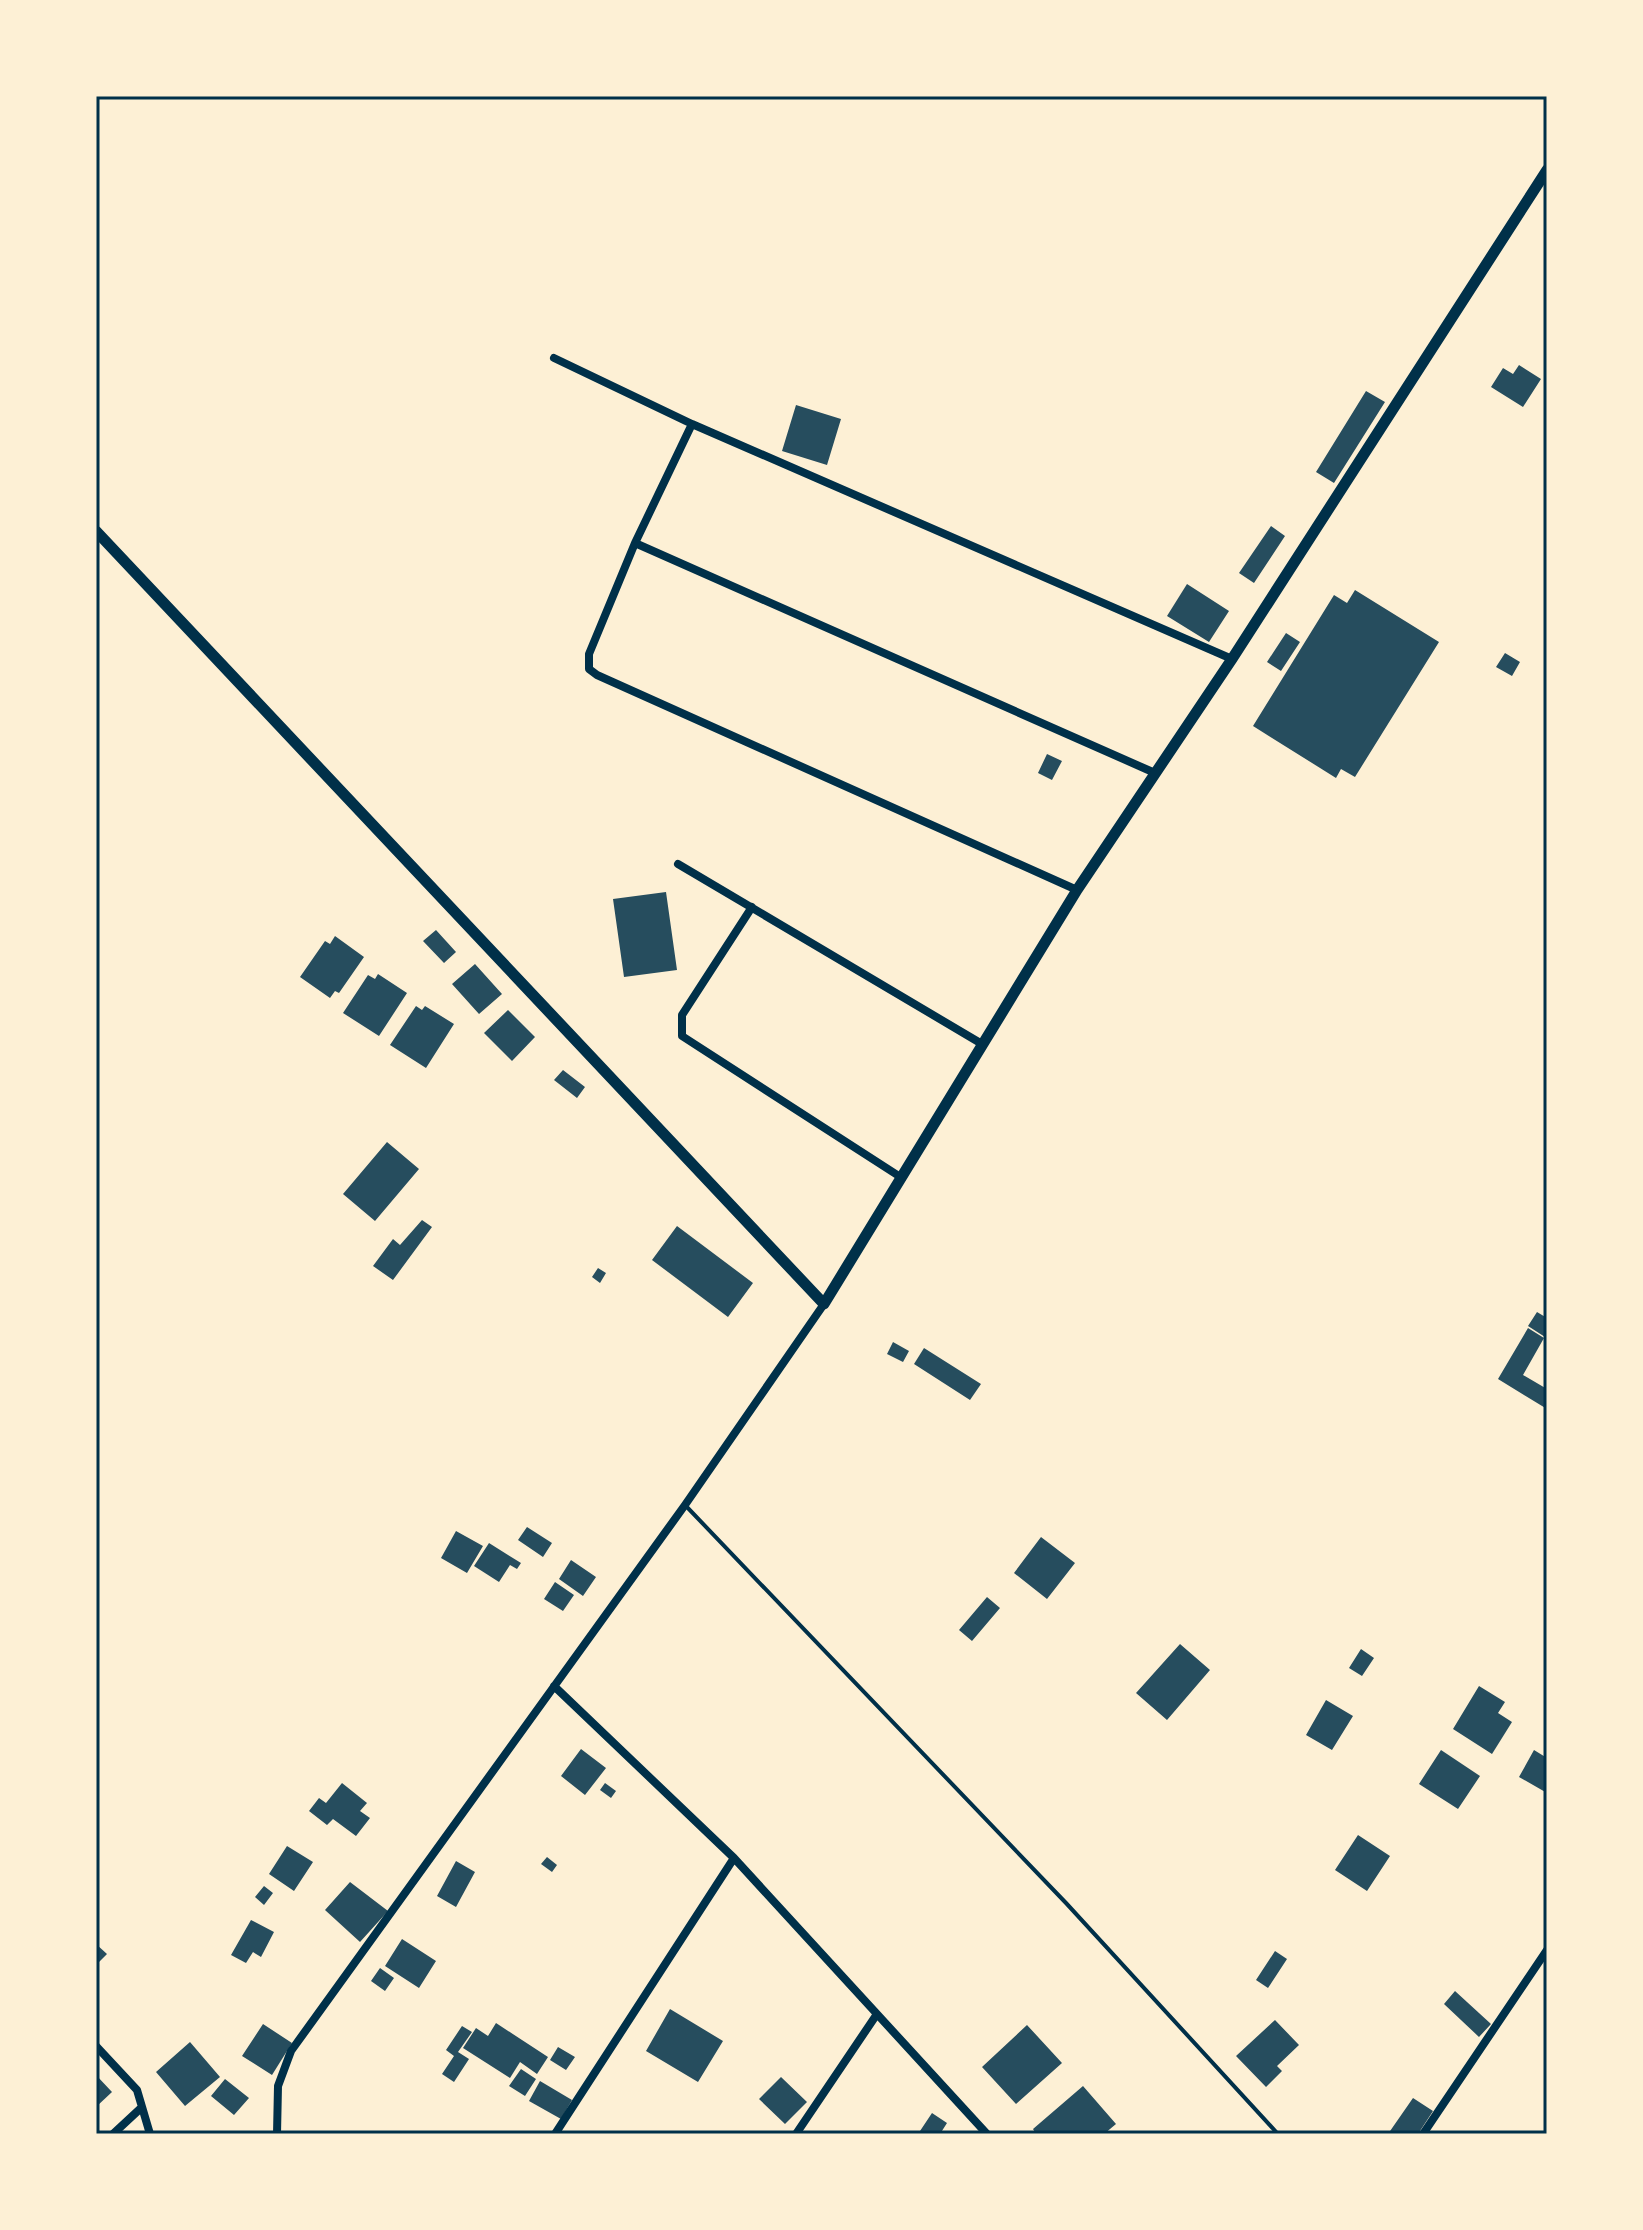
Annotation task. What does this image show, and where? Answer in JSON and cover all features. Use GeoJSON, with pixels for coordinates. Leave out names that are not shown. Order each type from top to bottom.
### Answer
{"type":"FeatureCollection","features":[{"type":"Feature","properties":{"kind":"street"},"geometry":{"type":"LineString","coordinates":[[277,2134],[278,2086],[291,2051],[685,1505],[824,1304],[1077,890],[1232,659],[1547,170]]}},
{"type":"Feature","properties":{"kind":"street"},"geometry":{"type":"LineString","coordinates":[[554,358],[692,424],[1232,659]]}},
{"type":"Feature","properties":{"kind":"street"},"geometry":{"type":"LineString","coordinates":[[692,424],[635,543],[589,654],[587,663],[592,672],[1077,890]]}},
{"type":"Feature","properties":{"kind":"street"},"geometry":{"type":"LineString","coordinates":[[96,531],[824,1304]]}},
{"type":"Feature","properties":{"kind":"street"},"geometry":{"type":"LineString","coordinates":[[635,543],[1155,773]]}},
{"type":"Feature","properties":{"kind":"street"},"geometry":{"type":"LineString","coordinates":[[678,864],[982,1044]]}},
{"type":"Feature","properties":{"kind":"street"},"geometry":{"type":"LineString","coordinates":[[752,907],[682,1015],[682,1036],[902,1178]]}},
{"type":"Feature","properties":{"kind":"street"},"geometry":{"type":"LineString","coordinates":[[554,1686],[734,1858],[987,2134]]}},
{"type":"Feature","properties":{"kind":"street"},"geometry":{"type":"LineString","coordinates":[[555,2134],[734,1858]]}},
{"type":"Feature","properties":{"kind":"street"},"geometry":{"type":"LineString","coordinates":[[1423,2134],[1547,1950]]}},
{"type":"Feature","properties":{"kind":"street"},"geometry":{"type":"LineString","coordinates":[[796,2134],[877,2014]]}},
{"type":"Feature","properties":{"kind":"street"},"geometry":{"type":"LineString","coordinates":[[96,2046],[137,2090],[150,2134]]}},
{"type":"Feature","properties":{"kind":"street"},"geometry":{"type":"LineString","coordinates":[[113,2134],[141,2108]]}},
{"type":"Feature","properties":{"kind":"lane"},"geometry":{"type":"LineString","coordinates":[[685,1505],[1066,1903],[1278,2134]]}},
{"type":"Feature","properties":{"kind":"building"},"geometry":{"type":"Polygon","coordinates":[[[1519,365],[1541,379],[1523,407],[1491,387],[1503,368],[1513,374],[1519,365]]]}},
{"type":"Feature","properties":{"kind":"building"},"geometry":{"type":"Polygon","coordinates":[[[1366,391],[1385,402],[1334,483],[1316,472],[1366,391]]]}},
{"type":"Feature","properties":{"kind":"building"},"geometry":{"type":"Polygon","coordinates":[[[796,405],[841,419],[827,465],[782,451],[796,405]]]}},
{"type":"Feature","properties":{"kind":"building"},"geometry":{"type":"Polygon","coordinates":[[[1271,526],[1285,536],[1254,583],[1239,573],[1271,526]]]}},
{"type":"Feature","properties":{"kind":"building"},"geometry":{"type":"Polygon","coordinates":[[[1187,584],[1229,611],[1209,642],[1167,616],[1187,584]]]}},
{"type":"Feature","properties":{"kind":"building"},"geometry":{"type":"Polygon","coordinates":[[[1355,590],[1439,642],[1355,777],[1341,769],[1336,778],[1253,726],[1334,595],[1347,603],[1355,590]]]}},
{"type":"Feature","properties":{"kind":"building"},"geometry":{"type":"Polygon","coordinates":[[[1286,633],[1300,642],[1281,671],[1267,662],[1286,633]]]}},
{"type":"Feature","properties":{"kind":"building"},"geometry":{"type":"Polygon","coordinates":[[[1505,653],[1520,662],[1512,676],[1496,667],[1505,653]]]}},
{"type":"Feature","properties":{"kind":"building"},"geometry":{"type":"Polygon","coordinates":[[[1047,754],[1062,761],[1052,780],[1038,773],[1047,754]]]}},
{"type":"Feature","properties":{"kind":"building"},"geometry":{"type":"Polygon","coordinates":[[[666,892],[677,970],[624,977],[613,899],[666,892]]]}},
{"type":"Feature","properties":{"kind":"building"},"geometry":{"type":"Polygon","coordinates":[[[436,930],[456,952],[444,963],[423,941],[436,930]]]}},
{"type":"Feature","properties":{"kind":"building"},"geometry":{"type":"Polygon","coordinates":[[[335,936],[364,957],[339,993],[335,991],[330,998],[300,977],[325,941],[330,944],[335,936]]]}},
{"type":"Feature","properties":{"kind":"building"},"geometry":{"type":"Polygon","coordinates":[[[475,964],[502,994],[479,1014],[452,984],[475,964]]]}},
{"type":"Feature","properties":{"kind":"building"},"geometry":{"type":"Polygon","coordinates":[[[378,974],[407,993],[379,1036],[343,1013],[368,975],[375,979],[378,974]]]}},
{"type":"Feature","properties":{"kind":"building"},"geometry":{"type":"Polygon","coordinates":[[[416,1006],[422,1010],[425,1006],[454,1024],[426,1068],[390,1045],[416,1006]]]}},
{"type":"Feature","properties":{"kind":"building"},"geometry":{"type":"Polygon","coordinates":[[[508,1010],[535,1037],[512,1061],[484,1033],[508,1010]]]}},
{"type":"Feature","properties":{"kind":"building"},"geometry":{"type":"Polygon","coordinates":[[[563,1070],[585,1087],[577,1098],[554,1080],[563,1070]]]}},
{"type":"Feature","properties":{"kind":"building"},"geometry":{"type":"Polygon","coordinates":[[[387,1142],[419,1169],[375,1221],[343,1194],[387,1142]]]}},
{"type":"Feature","properties":{"kind":"building"},"geometry":{"type":"Polygon","coordinates":[[[422,1220],[432,1227],[393,1280],[373,1266],[393,1239],[400,1245],[422,1220]]]}},
{"type":"Feature","properties":{"kind":"building"},"geometry":{"type":"Polygon","coordinates":[[[677,1226],[753,1283],[728,1317],[652,1260],[677,1226]]]}},
{"type":"Feature","properties":{"kind":"building"},"geometry":{"type":"Polygon","coordinates":[[[598,1268],[606,1273],[600,1283],[592,1277],[598,1268]]]}},
{"type":"Feature","properties":{"kind":"building"},"geometry":{"type":"Polygon","coordinates":[[[1537,1312],[1547,1318],[1545,1337],[1528,1326],[1537,1312]]]}},
{"type":"Feature","properties":{"kind":"building"},"geometry":{"type":"Polygon","coordinates":[[[1528,1328],[1544,1338],[1523,1375],[1547,1389],[1547,1409],[1498,1379],[1528,1328]]]}},
{"type":"Feature","properties":{"kind":"building"},"geometry":{"type":"Polygon","coordinates":[[[893,1342],[909,1351],[903,1362],[887,1354],[893,1342]]]}},
{"type":"Feature","properties":{"kind":"building"},"geometry":{"type":"Polygon","coordinates":[[[924,1348],[981,1384],[970,1400],[914,1364],[924,1348]]]}},
{"type":"Feature","properties":{"kind":"building"},"geometry":{"type":"Polygon","coordinates":[[[527,1527],[552,1543],[543,1557],[518,1540],[527,1527]]]}},
{"type":"Feature","properties":{"kind":"building"},"geometry":{"type":"Polygon","coordinates":[[[456,1531],[483,1546],[467,1573],[441,1558],[456,1531]]]}},
{"type":"Feature","properties":{"kind":"building"},"geometry":{"type":"Polygon","coordinates":[[[1041,1537],[1075,1563],[1047,1599],[1014,1573],[1041,1537]]]}},
{"type":"Feature","properties":{"kind":"building"},"geometry":{"type":"Polygon","coordinates":[[[489,1543],[521,1563],[517,1569],[510,1565],[499,1582],[474,1566],[489,1543]]]}},
{"type":"Feature","properties":{"kind":"building"},"geometry":{"type":"Polygon","coordinates":[[[571,1560],[596,1577],[583,1596],[559,1579],[571,1560]]]}},
{"type":"Feature","properties":{"kind":"building"},"geometry":{"type":"Polygon","coordinates":[[[555,1582],[574,1595],[563,1611],[544,1599],[555,1582]]]}},
{"type":"Feature","properties":{"kind":"building"},"geometry":{"type":"Polygon","coordinates":[[[987,1597],[1000,1608],[972,1641],[959,1630],[987,1597]]]}},
{"type":"Feature","properties":{"kind":"building"},"geometry":{"type":"Polygon","coordinates":[[[1180,1644],[1210,1670],[1167,1720],[1136,1693],[1180,1644]]]}},
{"type":"Feature","properties":{"kind":"building"},"geometry":{"type":"Polygon","coordinates":[[[1361,1649],[1374,1658],[1362,1676],[1349,1668],[1361,1649]]]}},
{"type":"Feature","properties":{"kind":"building"},"geometry":{"type":"Polygon","coordinates":[[[1479,1686],[1505,1702],[1498,1713],[1512,1722],[1492,1754],[1453,1729],[1479,1686]]]}},
{"type":"Feature","properties":{"kind":"building"},"geometry":{"type":"Polygon","coordinates":[[[1326,1700],[1353,1716],[1332,1750],[1306,1735],[1326,1700]]]}},
{"type":"Feature","properties":{"kind":"building"},"geometry":{"type":"Polygon","coordinates":[[[581,1749],[606,1768],[585,1795],[561,1776],[581,1749]]]}},
{"type":"Feature","properties":{"kind":"building"},"geometry":{"type":"Polygon","coordinates":[[[1441,1750],[1480,1776],[1458,1809],[1419,1784],[1441,1750]]]}},
{"type":"Feature","properties":{"kind":"building"},"geometry":{"type":"Polygon","coordinates":[[[1534,1750],[1547,1758],[1547,1793],[1519,1777],[1534,1750]]]}},
{"type":"Feature","properties":{"kind":"building"},"geometry":{"type":"Polygon","coordinates":[[[342,1783],[367,1803],[360,1811],[370,1818],[356,1836],[333,1819],[327,1825],[309,1811],[319,1798],[326,1803],[342,1783]]]}},
{"type":"Feature","properties":{"kind":"building"},"geometry":{"type":"Polygon","coordinates":[[[605,1783],[616,1791],[611,1798],[600,1790],[605,1783]]]}},
{"type":"Feature","properties":{"kind":"building"},"geometry":{"type":"Polygon","coordinates":[[[1358,1835],[1390,1856],[1367,1891],[1335,1870],[1358,1835]]]}},
{"type":"Feature","properties":{"kind":"building"},"geometry":{"type":"Polygon","coordinates":[[[287,1846],[313,1862],[294,1891],[269,1874],[287,1846]]]}},
{"type":"Feature","properties":{"kind":"building"},"geometry":{"type":"Polygon","coordinates":[[[547,1857],[557,1865],[552,1872],[541,1864],[547,1857]]]}},
{"type":"Feature","properties":{"kind":"building"},"geometry":{"type":"Polygon","coordinates":[[[456,1861],[475,1872],[456,1907],[437,1896],[456,1861]]]}},
{"type":"Feature","properties":{"kind":"building"},"geometry":{"type":"Polygon","coordinates":[[[350,1882],[388,1911],[360,1942],[325,1910],[350,1882]]]}},
{"type":"Feature","properties":{"kind":"building"},"geometry":{"type":"Polygon","coordinates":[[[264,1886],[273,1893],[264,1905],[255,1897],[264,1886]]]}},
{"type":"Feature","properties":{"kind":"building"},"geometry":{"type":"Polygon","coordinates":[[[251,1920],[274,1932],[261,1957],[253,1952],[246,1963],[231,1955],[251,1920]]]}},
{"type":"Feature","properties":{"kind":"building"},"geometry":{"type":"Polygon","coordinates":[[[402,1939],[436,1961],[419,1988],[385,1966],[402,1939]]]}},
{"type":"Feature","properties":{"kind":"building"},"geometry":{"type":"Polygon","coordinates":[[[96,1944],[107,1954],[96,1965],[96,1944]]]}},
{"type":"Feature","properties":{"kind":"building"},"geometry":{"type":"Polygon","coordinates":[[[1275,1951],[1287,1959],[1268,1988],[1256,1980],[1275,1951]]]}},
{"type":"Feature","properties":{"kind":"building"},"geometry":{"type":"Polygon","coordinates":[[[380,1968],[394,1978],[385,1991],[371,1981],[380,1968]]]}},
{"type":"Feature","properties":{"kind":"building"},"geometry":{"type":"Polygon","coordinates":[[[1455,1991],[1491,2024],[1479,2037],[1444,2004],[1455,1991]]]}},
{"type":"Feature","properties":{"kind":"building"},"geometry":{"type":"Polygon","coordinates":[[[670,2009],[723,2041],[698,2082],[646,2051],[670,2009]]]}},
{"type":"Feature","properties":{"kind":"building"},"geometry":{"type":"Polygon","coordinates":[[[1275,2020],[1299,2045],[1277,2066],[1282,2071],[1266,2087],[1236,2056],[1275,2020]]]}},
{"type":"Feature","properties":{"kind":"building"},"geometry":{"type":"Polygon","coordinates":[[[496,2023],[548,2057],[537,2074],[520,2062],[510,2078],[463,2048],[476,2028],[488,2036],[496,2023]]]}},
{"type":"Feature","properties":{"kind":"building"},"geometry":{"type":"Polygon","coordinates":[[[263,2024],[292,2043],[272,2075],[242,2056],[263,2024]]]}},
{"type":"Feature","properties":{"kind":"building"},"geometry":{"type":"Polygon","coordinates":[[[1027,2025],[1062,2063],[1016,2104],[982,2067],[1027,2025]]]}},
{"type":"Feature","properties":{"kind":"building"},"geometry":{"type":"Polygon","coordinates":[[[462,2026],[472,2032],[458,2052],[469,2059],[454,2082],[442,2074],[454,2056],[446,2050],[462,2026]]]}},
{"type":"Feature","properties":{"kind":"building"},"geometry":{"type":"Polygon","coordinates":[[[190,2042],[220,2077],[185,2106],[156,2072],[190,2042]]]}},
{"type":"Feature","properties":{"kind":"building"},"geometry":{"type":"Polygon","coordinates":[[[558,2047],[575,2057],[566,2070],[550,2060],[558,2047]]]}},
{"type":"Feature","properties":{"kind":"building"},"geometry":{"type":"Polygon","coordinates":[[[521,2069],[536,2079],[525,2096],[509,2086],[521,2069]]]}},
{"type":"Feature","properties":{"kind":"building"},"geometry":{"type":"Polygon","coordinates":[[[96,2075],[112,2092],[96,2107],[96,2075]]]}},
{"type":"Feature","properties":{"kind":"building"},"geometry":{"type":"Polygon","coordinates":[[[781,2077],[807,2102],[785,2124],[759,2099],[781,2077]]]}},
{"type":"Feature","properties":{"kind":"building"},"geometry":{"type":"Polygon","coordinates":[[[225,2079],[249,2098],[234,2115],[211,2096],[225,2079]]]}},
{"type":"Feature","properties":{"kind":"building"},"geometry":{"type":"Polygon","coordinates":[[[540,2081],[572,2100],[561,2119],[529,2101],[540,2081]]]}},
{"type":"Feature","properties":{"kind":"building"},"geometry":{"type":"Polygon","coordinates":[[[1083,2086],[1116,2124],[1104,2134],[1036,2134],[1033,2129],[1083,2086]]]}},
{"type":"Feature","properties":{"kind":"building"},"geometry":{"type":"Polygon","coordinates":[[[1413,2098],[1433,2111],[1418,2134],[1388,2134],[1413,2098]]]}},
{"type":"Feature","properties":{"kind":"building"},"geometry":{"type":"Polygon","coordinates":[[[932,2113],[947,2123],[940,2134],[918,2134],[932,2113]]]}}]}
